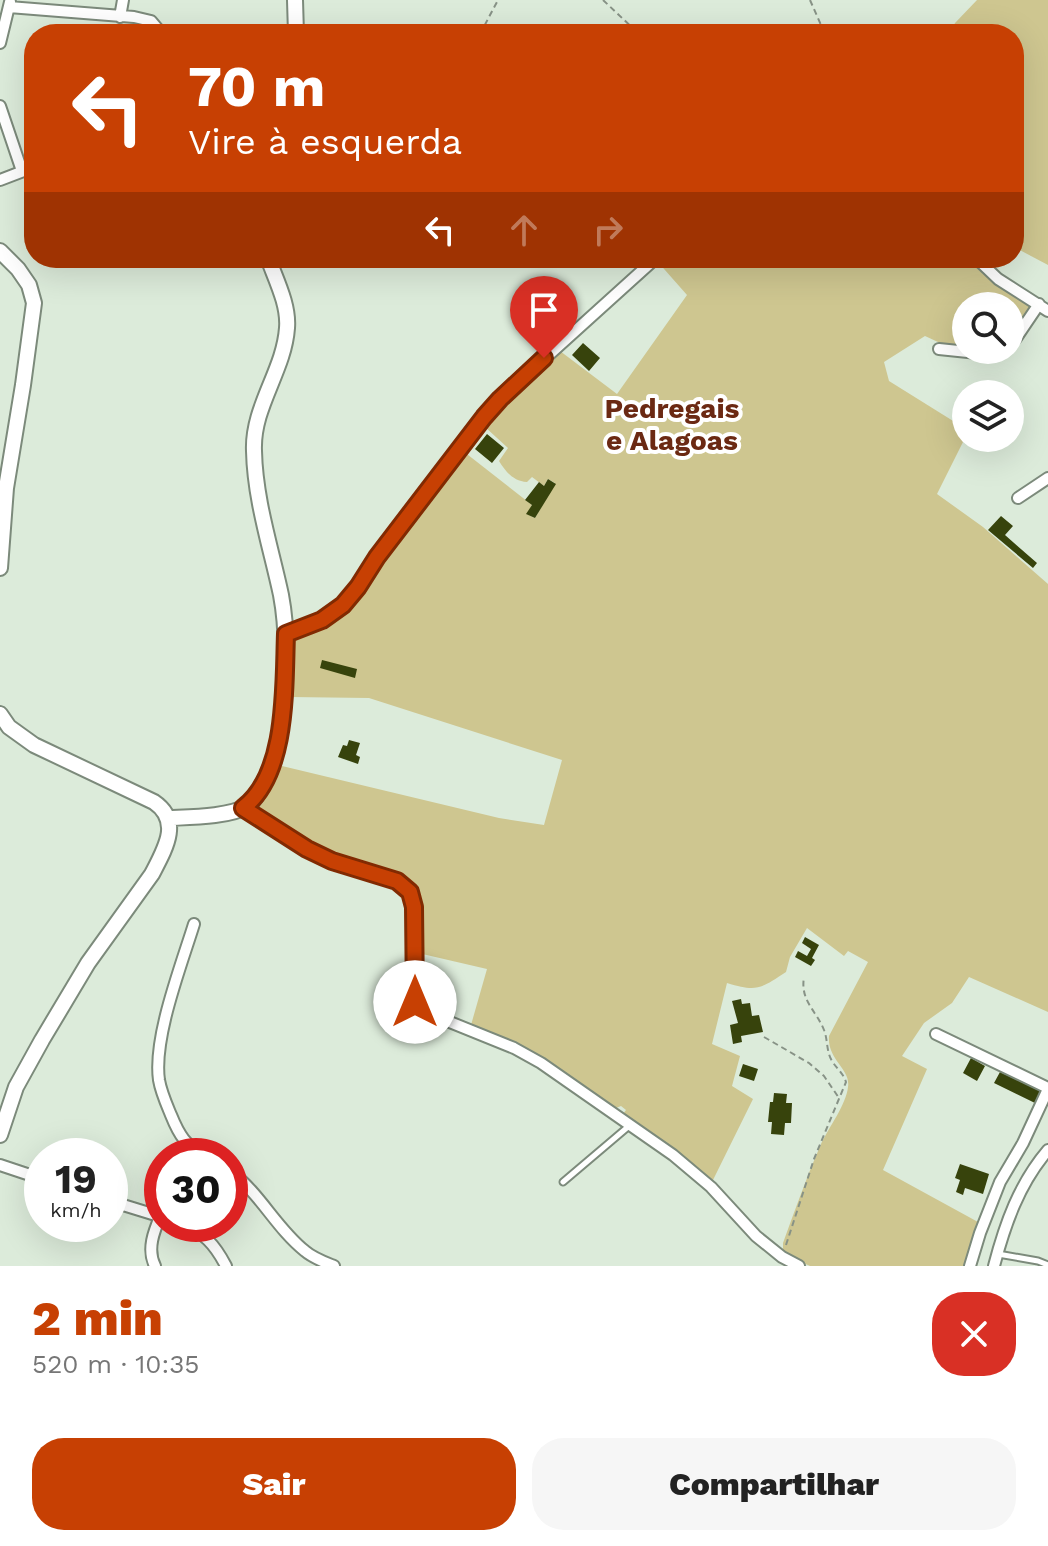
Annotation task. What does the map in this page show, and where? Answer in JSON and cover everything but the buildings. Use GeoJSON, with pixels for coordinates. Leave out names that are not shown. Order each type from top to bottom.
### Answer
{"type":"FeatureCollection","features":[{"type":"Feature","properties":{"kind":"street"},"geometry":{"type":"LineString","coordinates":[[120,17],[123,0]]}},
{"type":"Feature","properties":{"kind":"street"},"geometry":{"type":"LineString","coordinates":[[295,0],[296,24]]}},
{"type":"Feature","properties":{"kind":"street"},"geometry":{"type":"LineString","coordinates":[[0,43],[10,3],[134,17],[154,24]]}},
{"type":"Feature","properties":{"kind":"street"},"geometry":{"type":"LineString","coordinates":[[0,106],[22,171],[0,180]]}},
{"type":"Feature","properties":{"kind":"street"},"geometry":{"type":"LineString","coordinates":[[0,251],[29,285],[34,303],[6,488],[0,568]]}},
{"type":"Feature","properties":{"kind":"street"},"geometry":{"type":"LineString","coordinates":[[169,818],[207,816],[243,808],[255,800],[280,739],[286,634],[256,479],[253,448],[257,421],[283,350],[287,327],[286,308],[272,268]]}},
{"type":"Feature","properties":{"kind":"street"},"geometry":{"type":"LineString","coordinates":[[286,634],[322,620],[343,605],[394,533],[500,399],[645,268]]}},
{"type":"Feature","properties":{"kind":"street"},"geometry":{"type":"LineString","coordinates":[[986,268],[998,279],[1043,307],[1024,329]]}},
{"type":"Feature","properties":{"kind":"street"},"geometry":{"type":"LineString","coordinates":[[939,349],[952,350]]}},
{"type":"Feature","properties":{"kind":"street"},"geometry":{"type":"LineString","coordinates":[[1018,498],[1048,478]]}},
{"type":"Feature","properties":{"kind":"street"},"geometry":{"type":"LineString","coordinates":[[0,714],[9,727],[34,745],[163,808],[169,818],[170,829],[160,859],[128,910],[88,963],[42,1040],[16,1087],[0,1135]]}},
{"type":"Feature","properties":{"kind":"street"},"geometry":{"type":"LineString","coordinates":[[243,808],[307,849],[332,861],[397,881],[410,892],[414,907],[415,1002],[420,1010],[528,1056],[673,1155],[711,1187],[756,1236],[799,1266]]}},
{"type":"Feature","properties":{"kind":"street"},"geometry":{"type":"LineString","coordinates":[[182,1138],[158,1077],[166,1018],[194,924]]}},
{"type":"Feature","properties":{"kind":"street"},"geometry":{"type":"LineString","coordinates":[[936,1034],[1048,1088],[1023,1143],[1000,1182],[970,1266]]}},
{"type":"Feature","properties":{"kind":"street"},"geometry":{"type":"LineString","coordinates":[[994,1266],[1010,1213],[1028,1177],[1048,1150]]}},
{"type":"Feature","properties":{"kind":"street"},"geometry":{"type":"LineString","coordinates":[[0,1165],[24,1173]]}},
{"type":"Feature","properties":{"kind":"street"},"geometry":{"type":"LineString","coordinates":[[248,1186],[306,1252],[334,1266]]}},
{"type":"Feature","properties":{"kind":"street"},"geometry":{"type":"LineString","coordinates":[[154,1242],[151,1251],[155,1266]]}},
{"type":"Feature","properties":{"kind":"street"},"geometry":{"type":"LineString","coordinates":[[211,1242],[226,1266]]}},
{"type":"Feature","properties":{"kind":"lane"},"geometry":{"type":"LineString","coordinates":[[563,1182],[630,1125]]}},
{"type":"Feature","properties":{"kind":"lane"},"geometry":{"type":"LineString","coordinates":[[997,1254],[1048,1265]]}},
{"type":"Feature","properties":{"kind":"path"},"geometry":{"type":"LineString","coordinates":[[485,24],[498,0]]}},
{"type":"Feature","properties":{"kind":"path"},"geometry":{"type":"LineString","coordinates":[[603,0],[628,24]]}},
{"type":"Feature","properties":{"kind":"path"},"geometry":{"type":"LineString","coordinates":[[810,0],[821,24]]}},
{"type":"Feature","properties":{"kind":"path"},"geometry":{"type":"LineString","coordinates":[[782,1257],[814,1159],[846,1082],[831,1060],[825,1032],[804,995],[804,977]]}},
{"type":"Feature","properties":{"kind":"path"},"geometry":{"type":"LineString","coordinates":[[764,1037],[809,1063],[824,1076],[839,1099]]}},
{"type":"Feature","properties":{"kind":"shaded area"},"geometry":{"type":"Polygon","coordinates":[[[977,0],[1048,0],[1048,265],[1024,252],[1024,24],[955,23],[977,0]]]}},
{"type":"Feature","properties":{"kind":"shaded area"},"geometry":{"type":"Polygon","coordinates":[[[663,268],[978,268],[1012,292],[952,292],[952,348],[925,336],[884,362],[889,381],[952,420],[952,452],[958,452],[937,494],[983,527],[1048,584],[1048,1012],[969,977],[952,1003],[924,1023],[902,1056],[927,1069],[883,1170],[978,1222],[965,1266],[810,1266],[783,1251],[783,1243],[811,1168],[847,1094],[848,1081],[832,1052],[829,1036],[868,962],[848,951],[844,956],[807,928],[790,957],[786,972],[758,987],[727,983],[712,1044],[740,1056],[732,1086],[753,1099],[713,1180],[623,1114],[626,1110],[621,1106],[616,1108],[533,1054],[471,1025],[487,969],[418,953],[417,887],[381,868],[323,851],[260,810],[258,805],[282,766],[499,818],[544,825],[562,760],[369,698],[290,697],[291,650],[301,634],[342,614],[463,451],[532,505],[527,514],[535,518],[555,483],[548,479],[544,486],[532,477],[527,482],[510,475],[499,461],[508,448],[485,427],[507,401],[560,351],[617,394],[687,295],[663,268]]]}},
{"type":"Feature","properties":{"kind":"shaded area"},"geometry":{"type":"Polygon","coordinates":[[[1024,299],[1032,304],[1024,316],[1024,299]]]}},
{"type":"Feature","properties":{"kind":"district","name":"Pedregais e Alagoas"},"geometry":{"type":"Point","coordinates":[672,424]}},
{"type":"Feature","properties":{"kind":"route"},"geometry":{"type":"LineString","coordinates":[[415,1002],[414,907],[410,892],[397,881],[332,861],[307,849],[243,808],[255,800],[280,739],[286,634],[322,620],[343,605],[484,417],[544,358]]}}]}
